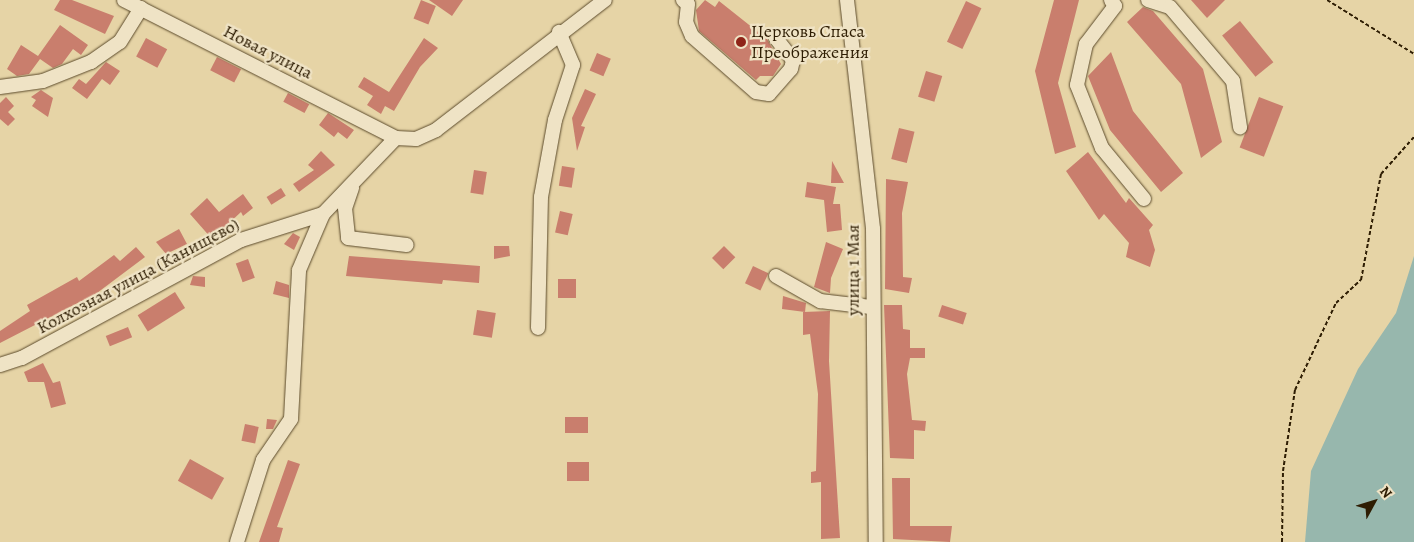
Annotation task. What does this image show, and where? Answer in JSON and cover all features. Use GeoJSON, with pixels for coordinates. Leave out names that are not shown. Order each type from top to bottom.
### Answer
{"type":"FeatureCollection","features":[{"type":"Feature","properties":{"kind":"street","name":"Новая улица"},"geometry":{"type":"LineString","coordinates":[[124,0],[396,138]]}},
{"type":"Feature","properties":{"kind":"street"},"geometry":{"type":"LineString","coordinates":[[396,138],[416,139],[436,130],[560,32],[605,0]]}},
{"type":"Feature","properties":{"kind":"street","name":"улица 1 Мая"},"geometry":{"type":"LineString","coordinates":[[847,0],[873,230],[871,307],[876,542]]}},
{"type":"Feature","properties":{"kind":"street"},"geometry":{"type":"LineString","coordinates":[[1148,0],[1170,7],[1232,81],[1240,127]]}},
{"type":"Feature","properties":{"kind":"street"},"geometry":{"type":"LineString","coordinates":[[688,1],[686,22],[692,36],[756,92],[770,94],[791,69],[793,60],[776,38]]}},
{"type":"Feature","properties":{"kind":"street"},"geometry":{"type":"LineString","coordinates":[[1117,2],[1086,44],[1077,85],[1102,148],[1144,199]]}},
{"type":"Feature","properties":{"kind":"street"},"geometry":{"type":"LineString","coordinates":[[0,88],[43,81],[91,62],[120,42],[141,8]]}},
{"type":"Feature","properties":{"kind":"street"},"geometry":{"type":"LineString","coordinates":[[538,328],[541,197],[555,120],[573,64],[560,32]]}},
{"type":"Feature","properties":{"kind":"street","name":"Колхозная улица (Канищево)"},"geometry":{"type":"LineString","coordinates":[[0,365],[22,358],[241,240],[323,214],[353,185],[396,138]]}},
{"type":"Feature","properties":{"kind":"street"},"geometry":{"type":"LineString","coordinates":[[353,185],[345,208],[348,238],[407,245]]}},
{"type":"Feature","properties":{"kind":"street"},"geometry":{"type":"LineString","coordinates":[[237,542],[263,460],[291,419],[299,270],[323,214]]}},
{"type":"Feature","properties":{"kind":"street"},"geometry":{"type":"LineString","coordinates":[[776,276],[820,301],[871,307]]}},
{"type":"Feature","properties":{"kind":"path"},"geometry":{"type":"LineString","coordinates":[[1327,0],[1414,54]]}},
{"type":"Feature","properties":{"kind":"path"},"geometry":{"type":"LineString","coordinates":[[1282,542],[1283,471],[1295,390],[1336,304],[1361,280],[1381,174],[1414,137]]}},
{"type":"Feature","properties":{"kind":"water"},"geometry":{"type":"Polygon","coordinates":[[[1414,256],[1414,542],[1305,542],[1311,471],[1358,369],[1396,313],[1414,256]]]}},
{"type":"Feature","properties":{"kind":"building"},"geometry":{"type":"Polygon","coordinates":[[[60,0],[72,0],[114,16],[105,34],[54,10],[60,0]]]}},
{"type":"Feature","properties":{"kind":"building"},"geometry":{"type":"Polygon","coordinates":[[[421,0],[436,6],[428,25],[414,19],[421,0]]]}},
{"type":"Feature","properties":{"kind":"building"},"geometry":{"type":"Polygon","coordinates":[[[429,0],[463,0],[452,16],[429,0]]]}},
{"type":"Feature","properties":{"kind":"building","name":"Церковь Спаса Преображения"},"geometry":{"type":"Polygon","coordinates":[[[705,0],[715,7],[719,1],[767,39],[781,64],[773,76],[760,76],[756,80],[699,31],[696,10],[705,0]]]}},
{"type":"Feature","properties":{"kind":"building"},"geometry":{"type":"Polygon","coordinates":[[[1054,0],[1079,0],[1058,83],[1076,147],[1055,154],[1035,71],[1054,0]]]}},
{"type":"Feature","properties":{"kind":"building"},"geometry":{"type":"Polygon","coordinates":[[[1191,0],[1225,0],[1207,18],[1191,0]]]}},
{"type":"Feature","properties":{"kind":"building"},"geometry":{"type":"Polygon","coordinates":[[[966,1],[981,8],[962,49],[947,42],[966,1]]]}},
{"type":"Feature","properties":{"kind":"building"},"geometry":{"type":"Polygon","coordinates":[[[1143,7],[1153,11],[1203,69],[1222,142],[1201,158],[1181,84],[1127,22],[1143,7]]]}},
{"type":"Feature","properties":{"kind":"building"},"geometry":{"type":"Polygon","coordinates":[[[1240,21],[1273,62],[1255,77],[1222,35],[1240,21]]]}},
{"type":"Feature","properties":{"kind":"building"},"geometry":{"type":"Polygon","coordinates":[[[60,25],[88,45],[81,55],[73,49],[62,64],[53,68],[40,59],[29,74],[17,76],[7,69],[21,45],[38,56],[60,25]]]}},
{"type":"Feature","properties":{"kind":"building"},"geometry":{"type":"Polygon","coordinates":[[[146,38],[167,49],[157,68],[136,57],[146,38]]]}},
{"type":"Feature","properties":{"kind":"building"},"geometry":{"type":"Polygon","coordinates":[[[424,38],[438,48],[420,67],[394,111],[385,106],[381,114],[367,105],[373,96],[358,87],[364,77],[389,92],[424,38]]]}},
{"type":"Feature","properties":{"kind":"building"},"geometry":{"type":"Polygon","coordinates":[[[1111,52],[1133,111],[1183,173],[1161,192],[1110,130],[1088,76],[1111,52]]]}},
{"type":"Feature","properties":{"kind":"building"},"geometry":{"type":"Polygon","coordinates":[[[597,53],[611,59],[603,76],[590,70],[597,53]]]}},
{"type":"Feature","properties":{"kind":"building"},"geometry":{"type":"Polygon","coordinates":[[[217,57],[241,69],[234,83],[210,70],[217,57]]]}},
{"type":"Feature","properties":{"kind":"building"},"geometry":{"type":"Polygon","coordinates":[[[106,62],[120,71],[110,85],[102,79],[87,99],[72,88],[79,79],[86,84],[106,62]]]}},
{"type":"Feature","properties":{"kind":"building"},"geometry":{"type":"Polygon","coordinates":[[[926,71],[942,76],[934,102],[918,97],[926,71]]]}},
{"type":"Feature","properties":{"kind":"building"},"geometry":{"type":"Polygon","coordinates":[[[585,89],[596,94],[581,126],[585,127],[577,151],[572,118],[585,89]]]}},
{"type":"Feature","properties":{"kind":"building"},"geometry":{"type":"Polygon","coordinates":[[[41,90],[53,98],[48,117],[32,106],[36,100],[31,97],[41,90]]]}},
{"type":"Feature","properties":{"kind":"building"},"geometry":{"type":"Polygon","coordinates":[[[288,93],[309,104],[304,113],[283,102],[288,93]]]}},
{"type":"Feature","properties":{"kind":"building"},"geometry":{"type":"Polygon","coordinates":[[[6,97],[14,106],[8,112],[15,119],[8,126],[0,119],[0,103],[6,97]]]}},
{"type":"Feature","properties":{"kind":"building"},"geometry":{"type":"Polygon","coordinates":[[[1259,97],[1283,106],[1264,157],[1240,147],[1259,97]]]}},
{"type":"Feature","properties":{"kind":"building"},"geometry":{"type":"Polygon","coordinates":[[[328,113],[354,130],[347,139],[338,132],[334,137],[319,125],[328,113]]]}},
{"type":"Feature","properties":{"kind":"building"},"geometry":{"type":"Polygon","coordinates":[[[899,128],[915,132],[907,163],[891,159],[899,128]]]}},
{"type":"Feature","properties":{"kind":"building"},"geometry":{"type":"Polygon","coordinates":[[[321,151],[335,165],[299,192],[293,184],[314,170],[308,165],[321,151]]]}},
{"type":"Feature","properties":{"kind":"building"},"geometry":{"type":"Polygon","coordinates":[[[1088,152],[1126,203],[1129,198],[1153,225],[1149,230],[1155,250],[1150,267],[1126,257],[1129,243],[1104,214],[1099,220],[1066,171],[1088,152]]]}},
{"type":"Feature","properties":{"kind":"building"},"geometry":{"type":"Polygon","coordinates":[[[832,161],[844,183],[831,183],[832,161]]]}},
{"type":"Feature","properties":{"kind":"building"},"geometry":{"type":"Polygon","coordinates":[[[562,166],[575,168],[572,188],[559,186],[562,166]]]}},
{"type":"Feature","properties":{"kind":"building"},"geometry":{"type":"Polygon","coordinates":[[[474,170],[487,172],[483,195],[470,193],[474,170]]]}},
{"type":"Feature","properties":{"kind":"building"},"geometry":{"type":"Polygon","coordinates":[[[886,179],[908,182],[902,213],[903,277],[912,278],[909,293],[885,289],[886,179]]]}},
{"type":"Feature","properties":{"kind":"building"},"geometry":{"type":"Polygon","coordinates":[[[807,182],[836,187],[833,204],[840,204],[842,230],[827,232],[824,200],[805,197],[807,182]]]}},
{"type":"Feature","properties":{"kind":"building"},"geometry":{"type":"Polygon","coordinates":[[[281,188],[286,196],[271,205],[267,197],[281,188]]]}},
{"type":"Feature","properties":{"kind":"building"},"geometry":{"type":"Polygon","coordinates":[[[243,194],[253,208],[243,216],[241,212],[212,239],[190,214],[207,198],[219,212],[243,194]]]}},
{"type":"Feature","properties":{"kind":"building"},"geometry":{"type":"Polygon","coordinates":[[[560,211],[573,214],[568,235],[555,232],[560,211]]]}},
{"type":"Feature","properties":{"kind":"building"},"geometry":{"type":"Polygon","coordinates":[[[179,229],[187,244],[166,254],[156,242],[179,229]]]}},
{"type":"Feature","properties":{"kind":"building"},"geometry":{"type":"Polygon","coordinates":[[[293,233],[300,237],[294,250],[284,244],[293,233]]]}},
{"type":"Feature","properties":{"kind":"building"},"geometry":{"type":"Polygon","coordinates":[[[826,242],[843,249],[831,278],[830,293],[814,287],[826,242]]]}},
{"type":"Feature","properties":{"kind":"building"},"geometry":{"type":"Polygon","coordinates":[[[494,246],[509,246],[510,256],[494,259],[494,246]]]}},
{"type":"Feature","properties":{"kind":"building"},"geometry":{"type":"Polygon","coordinates":[[[724,246],[735,257],[723,269],[712,258],[724,246]]]}},
{"type":"Feature","properties":{"kind":"building"},"geometry":{"type":"Polygon","coordinates":[[[136,247],[145,257],[97,293],[0,343],[0,331],[30,311],[27,305],[77,277],[79,281],[114,255],[120,261],[136,247]]]}},
{"type":"Feature","properties":{"kind":"building"},"geometry":{"type":"Polygon","coordinates":[[[349,256],[480,266],[479,283],[443,280],[442,284],[346,276],[349,256]]]}},
{"type":"Feature","properties":{"kind":"building"},"geometry":{"type":"Polygon","coordinates":[[[248,259],[255,278],[243,282],[236,263],[248,259]]]}},
{"type":"Feature","properties":{"kind":"building"},"geometry":{"type":"Polygon","coordinates":[[[753,266],[768,273],[760,290],[745,283],[753,266]]]}},
{"type":"Feature","properties":{"kind":"building"},"geometry":{"type":"Polygon","coordinates":[[[193,276],[205,277],[205,287],[190,285],[193,276]]]}},
{"type":"Feature","properties":{"kind":"building"},"geometry":{"type":"Polygon","coordinates":[[[558,279],[576,279],[576,298],[558,298],[558,279]]]}},
{"type":"Feature","properties":{"kind":"building"},"geometry":{"type":"Polygon","coordinates":[[[276,281],[289,285],[289,298],[273,294],[276,281]]]}},
{"type":"Feature","properties":{"kind":"building"},"geometry":{"type":"Polygon","coordinates":[[[175,292],[185,308],[148,331],[138,315],[175,292]]]}},
{"type":"Feature","properties":{"kind":"building"},"geometry":{"type":"Polygon","coordinates":[[[783,296],[806,303],[805,312],[782,309],[783,296]]]}},
{"type":"Feature","properties":{"kind":"building"},"geometry":{"type":"Polygon","coordinates":[[[884,305],[902,305],[903,329],[910,330],[910,348],[925,348],[925,358],[910,358],[907,374],[912,420],[926,421],[925,431],[914,430],[914,459],[890,458],[884,305]]]}},
{"type":"Feature","properties":{"kind":"building"},"geometry":{"type":"Polygon","coordinates":[[[942,305],[967,313],[963,324],[938,316],[942,305]]]}},
{"type":"Feature","properties":{"kind":"building"},"geometry":{"type":"Polygon","coordinates":[[[477,310],[496,313],[492,338],[473,335],[477,310]]]}},
{"type":"Feature","properties":{"kind":"building"},"geometry":{"type":"Polygon","coordinates":[[[830,311],[829,361],[840,538],[821,539],[821,482],[811,483],[811,472],[816,471],[818,394],[810,334],[803,335],[803,312],[830,311]]]}},
{"type":"Feature","properties":{"kind":"building"},"geometry":{"type":"Polygon","coordinates":[[[128,327],[132,337],[110,346],[106,336],[128,327]]]}},
{"type":"Feature","properties":{"kind":"building"},"geometry":{"type":"Polygon","coordinates":[[[43,363],[53,383],[60,381],[66,404],[51,408],[44,382],[28,382],[24,372],[43,363]]]}},
{"type":"Feature","properties":{"kind":"building"},"geometry":{"type":"Polygon","coordinates":[[[565,417],[588,417],[588,433],[565,433],[565,417]]]}},
{"type":"Feature","properties":{"kind":"building"},"geometry":{"type":"Polygon","coordinates":[[[267,419],[277,420],[273,429],[266,429],[267,419]]]}},
{"type":"Feature","properties":{"kind":"building"},"geometry":{"type":"Polygon","coordinates":[[[245,424],[259,427],[255,444],[241,441],[245,424]]]}},
{"type":"Feature","properties":{"kind":"building"},"geometry":{"type":"Polygon","coordinates":[[[190,459],[224,478],[212,500],[178,481],[190,459]]]}},
{"type":"Feature","properties":{"kind":"building"},"geometry":{"type":"Polygon","coordinates":[[[288,460],[300,464],[277,527],[283,528],[279,542],[259,542],[288,460]]]}},
{"type":"Feature","properties":{"kind":"building"},"geometry":{"type":"Polygon","coordinates":[[[567,462],[589,462],[589,481],[567,481],[567,462]]]}},
{"type":"Feature","properties":{"kind":"building"},"geometry":{"type":"Polygon","coordinates":[[[892,478],[910,478],[910,526],[952,526],[950,542],[893,539],[892,478]]]}},
{"type":"Feature","properties":{"kind":"place","name":"Церковь Спаса Преображения"},"geometry":{"type":"Point","coordinates":[741,42]}}]}
